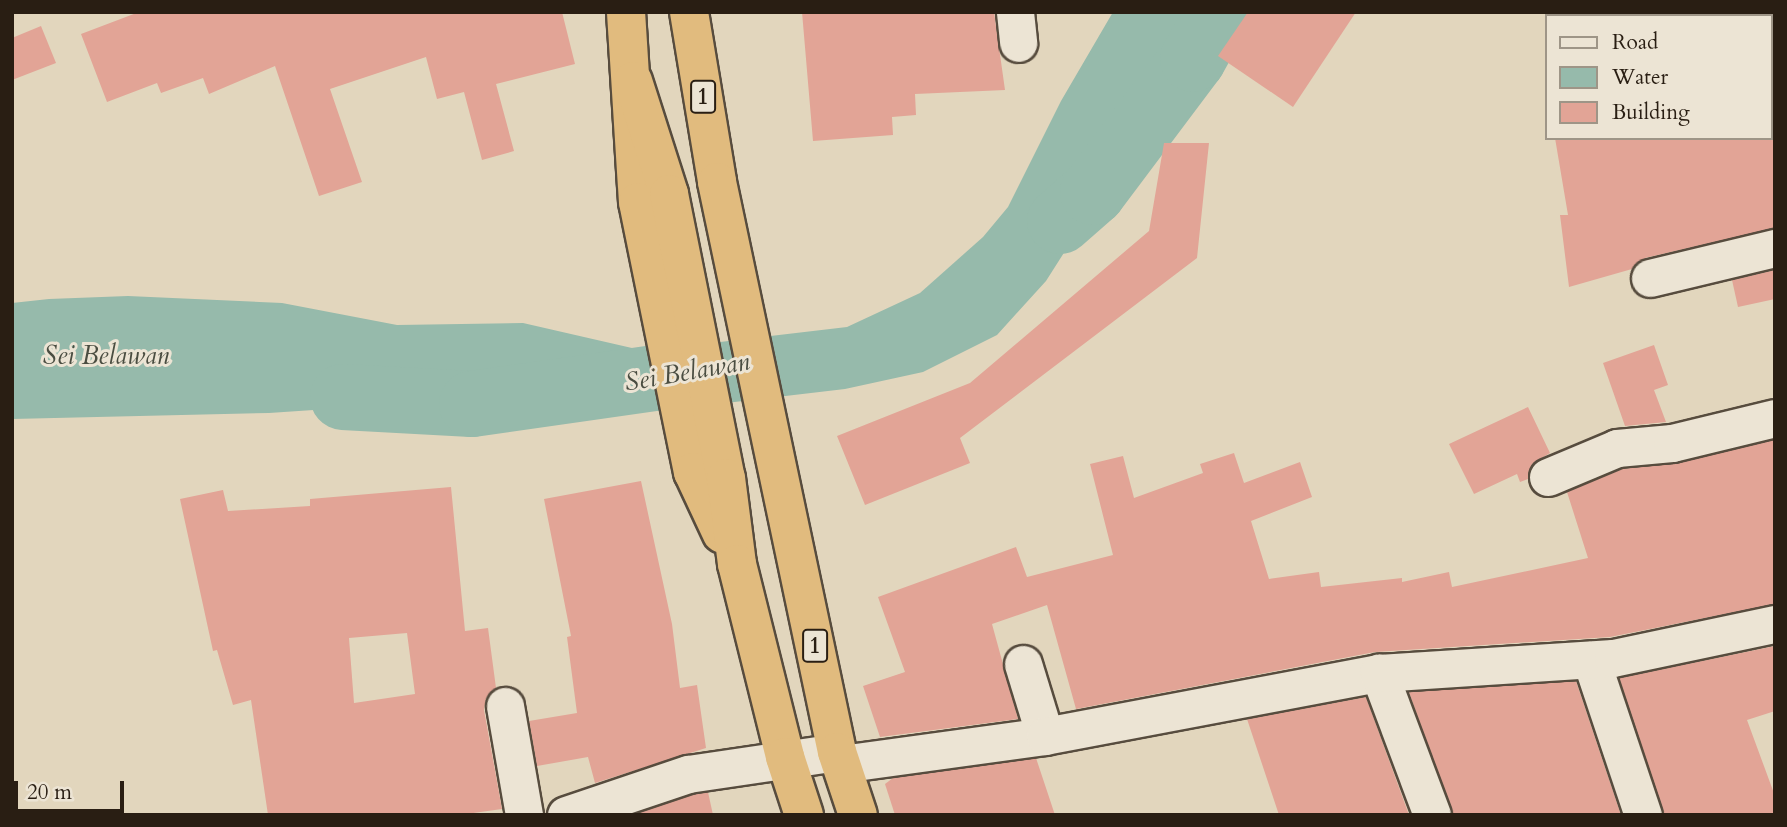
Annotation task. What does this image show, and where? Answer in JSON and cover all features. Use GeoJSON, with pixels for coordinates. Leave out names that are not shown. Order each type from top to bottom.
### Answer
{"type":"FeatureCollection","features":[{"type":"Feature","properties":{"kind":"highway"},"geometry":{"type":"LineString","coordinates":[[626,12],[633,81],[653,198],[710,475],[737,564],[785,757],[804,815]]}},
{"type":"Feature","properties":{"kind":"highway","name":"1"},"geometry":{"type":"LineString","coordinates":[[689,12],[718,182],[779,475],[839,758],[858,815]]}},
{"type":"Feature","properties":{"kind":"street"},"geometry":{"type":"LineString","coordinates":[[1650,278],[1775,248]]}},
{"type":"Feature","properties":{"kind":"street"},"geometry":{"type":"LineString","coordinates":[[1548,477],[1617,448],[1672,443],[1775,418]]}},
{"type":"Feature","properties":{"kind":"street"},"geometry":{"type":"LineString","coordinates":[[566,815],[688,774],[785,757],[839,758],[1045,736],[1379,673],[1591,660],[1775,624]]}},
{"type":"Feature","properties":{"kind":"street"},"geometry":{"type":"LineString","coordinates":[[1591,660],[1643,815]]}},
{"type":"Feature","properties":{"kind":"street"},"geometry":{"type":"LineString","coordinates":[[1023,664],[1045,736]]}},
{"type":"Feature","properties":{"kind":"street"},"geometry":{"type":"LineString","coordinates":[[1379,673],[1433,815]]}},
{"type":"Feature","properties":{"kind":"street"},"geometry":{"type":"LineString","coordinates":[[505,706],[524,815]]}},
{"type":"Feature","properties":{"kind":"water","name":"Sei Belawan"},"geometry":{"type":"Polygon","coordinates":[[[1113,12],[1202,12],[1133,128],[1109,182],[1046,281],[997,335],[923,372],[845,389],[659,411],[581,379],[447,401],[269,413],[12,419],[12,303],[128,296],[282,303],[397,325],[523,323],[645,351],[847,327],[920,293],[983,237],[1008,207],[1061,101],[1113,12]]]}},
{"type":"Feature","properties":{"kind":"building"},"geometry":{"type":"Polygon","coordinates":[[[139,12],[562,12],[575,64],[496,84],[514,151],[482,160],[464,92],[437,99],[426,57],[330,89],[362,182],[319,196],[275,66],[209,94],[203,78],[161,93],[157,83],[107,102],[81,34],[139,12]]]}},
{"type":"Feature","properties":{"kind":"building"},"geometry":{"type":"Polygon","coordinates":[[[802,12],[994,12],[1005,90],[915,94],[916,115],[892,117],[893,135],[813,141],[802,12]]]}},
{"type":"Feature","properties":{"kind":"building"},"geometry":{"type":"Polygon","coordinates":[[[1248,12],[1356,12],[1293,107],[1218,56],[1248,12]]]}},
{"type":"Feature","properties":{"kind":"building"},"geometry":{"type":"Polygon","coordinates":[[[41,26],[56,63],[12,80],[12,38],[41,26]]]}},
{"type":"Feature","properties":{"kind":"building"},"geometry":{"type":"Polygon","coordinates":[[[1775,138],[1775,228],[1645,258],[1632,269],[1569,287],[1560,215],[1568,215],[1555,140],[1775,138]]]}},
{"type":"Feature","properties":{"kind":"building"},"geometry":{"type":"Polygon","coordinates":[[[1164,143],[1209,143],[1197,258],[960,438],[970,463],[865,505],[837,436],[970,383],[1149,231],[1164,143]]]}},
{"type":"Feature","properties":{"kind":"building"},"geometry":{"type":"Polygon","coordinates":[[[1775,270],[1775,299],[1738,307],[1732,280],[1775,270]]]}},
{"type":"Feature","properties":{"kind":"building"},"geometry":{"type":"Polygon","coordinates":[[[1654,345],[1668,385],[1654,390],[1666,422],[1625,426],[1603,363],[1654,345]]]}},
{"type":"Feature","properties":{"kind":"building"},"geometry":{"type":"Polygon","coordinates":[[[1528,407],[1550,453],[1532,464],[1528,479],[1520,482],[1517,474],[1474,494],[1449,444],[1528,407]]]}},
{"type":"Feature","properties":{"kind":"building"},"geometry":{"type":"Polygon","coordinates":[[[1773,440],[1775,604],[1610,637],[1375,652],[1076,709],[1047,605],[992,624],[1018,719],[880,737],[863,686],[905,672],[878,597],[1016,547],[1027,577],[1113,555],[1090,464],[1123,456],[1134,498],[1203,473],[1200,464],[1234,453],[1244,483],[1300,462],[1312,497],[1251,521],[1269,579],[1319,572],[1321,587],[1402,578],[1402,582],[1449,572],[1452,587],[1588,558],[1567,492],[1622,469],[1677,463],[1773,440]]]}},
{"type":"Feature","properties":{"kind":"building"},"geometry":{"type":"Polygon","coordinates":[[[641,481],[672,624],[680,688],[697,685],[706,748],[595,783],[588,757],[537,766],[529,721],[577,713],[567,637],[571,636],[544,499],[641,481]]]}},
{"type":"Feature","properties":{"kind":"building"},"geometry":{"type":"Polygon","coordinates":[[[451,487],[465,631],[488,628],[496,688],[486,698],[484,710],[502,809],[459,815],[268,815],[251,700],[233,705],[217,650],[213,651],[180,499],[223,490],[228,511],[310,506],[310,499],[451,487]],[[407,633],[349,638],[354,703],[415,694],[407,633]]]}},
{"type":"Feature","properties":{"kind":"building"},"geometry":{"type":"Polygon","coordinates":[[[1775,646],[1775,711],[1747,720],[1775,796],[1775,815],[1663,815],[1619,678],[1775,646]]]}},
{"type":"Feature","properties":{"kind":"building"},"geometry":{"type":"Polygon","coordinates":[[[1576,681],[1621,815],[1452,815],[1409,692],[1576,681]]]}},
{"type":"Feature","properties":{"kind":"building"},"geometry":{"type":"Polygon","coordinates":[[[1366,697],[1409,815],[1279,815],[1247,719],[1366,697]]]}},
{"type":"Feature","properties":{"kind":"building"},"geometry":{"type":"Polygon","coordinates":[[[1036,758],[1055,815],[895,815],[885,784],[893,778],[1036,758]]]}},
{"type":"Feature","properties":{"kind":"building"},"geometry":{"type":"Polygon","coordinates":[[[708,792],[713,815],[633,815],[693,794],[708,792]]]}},
{"type":"Feature","properties":{"kind":"waterway","name":"Sei Belawan"},"geometry":{"type":"LineString","coordinates":[[1060,221],[1093,192],[1193,59],[1219,12]]}},
{"type":"Feature","properties":{"kind":"waterway","name":"Sei Belawan"},"geometry":{"type":"LineString","coordinates":[[343,397],[472,404],[691,373]]}}]}
